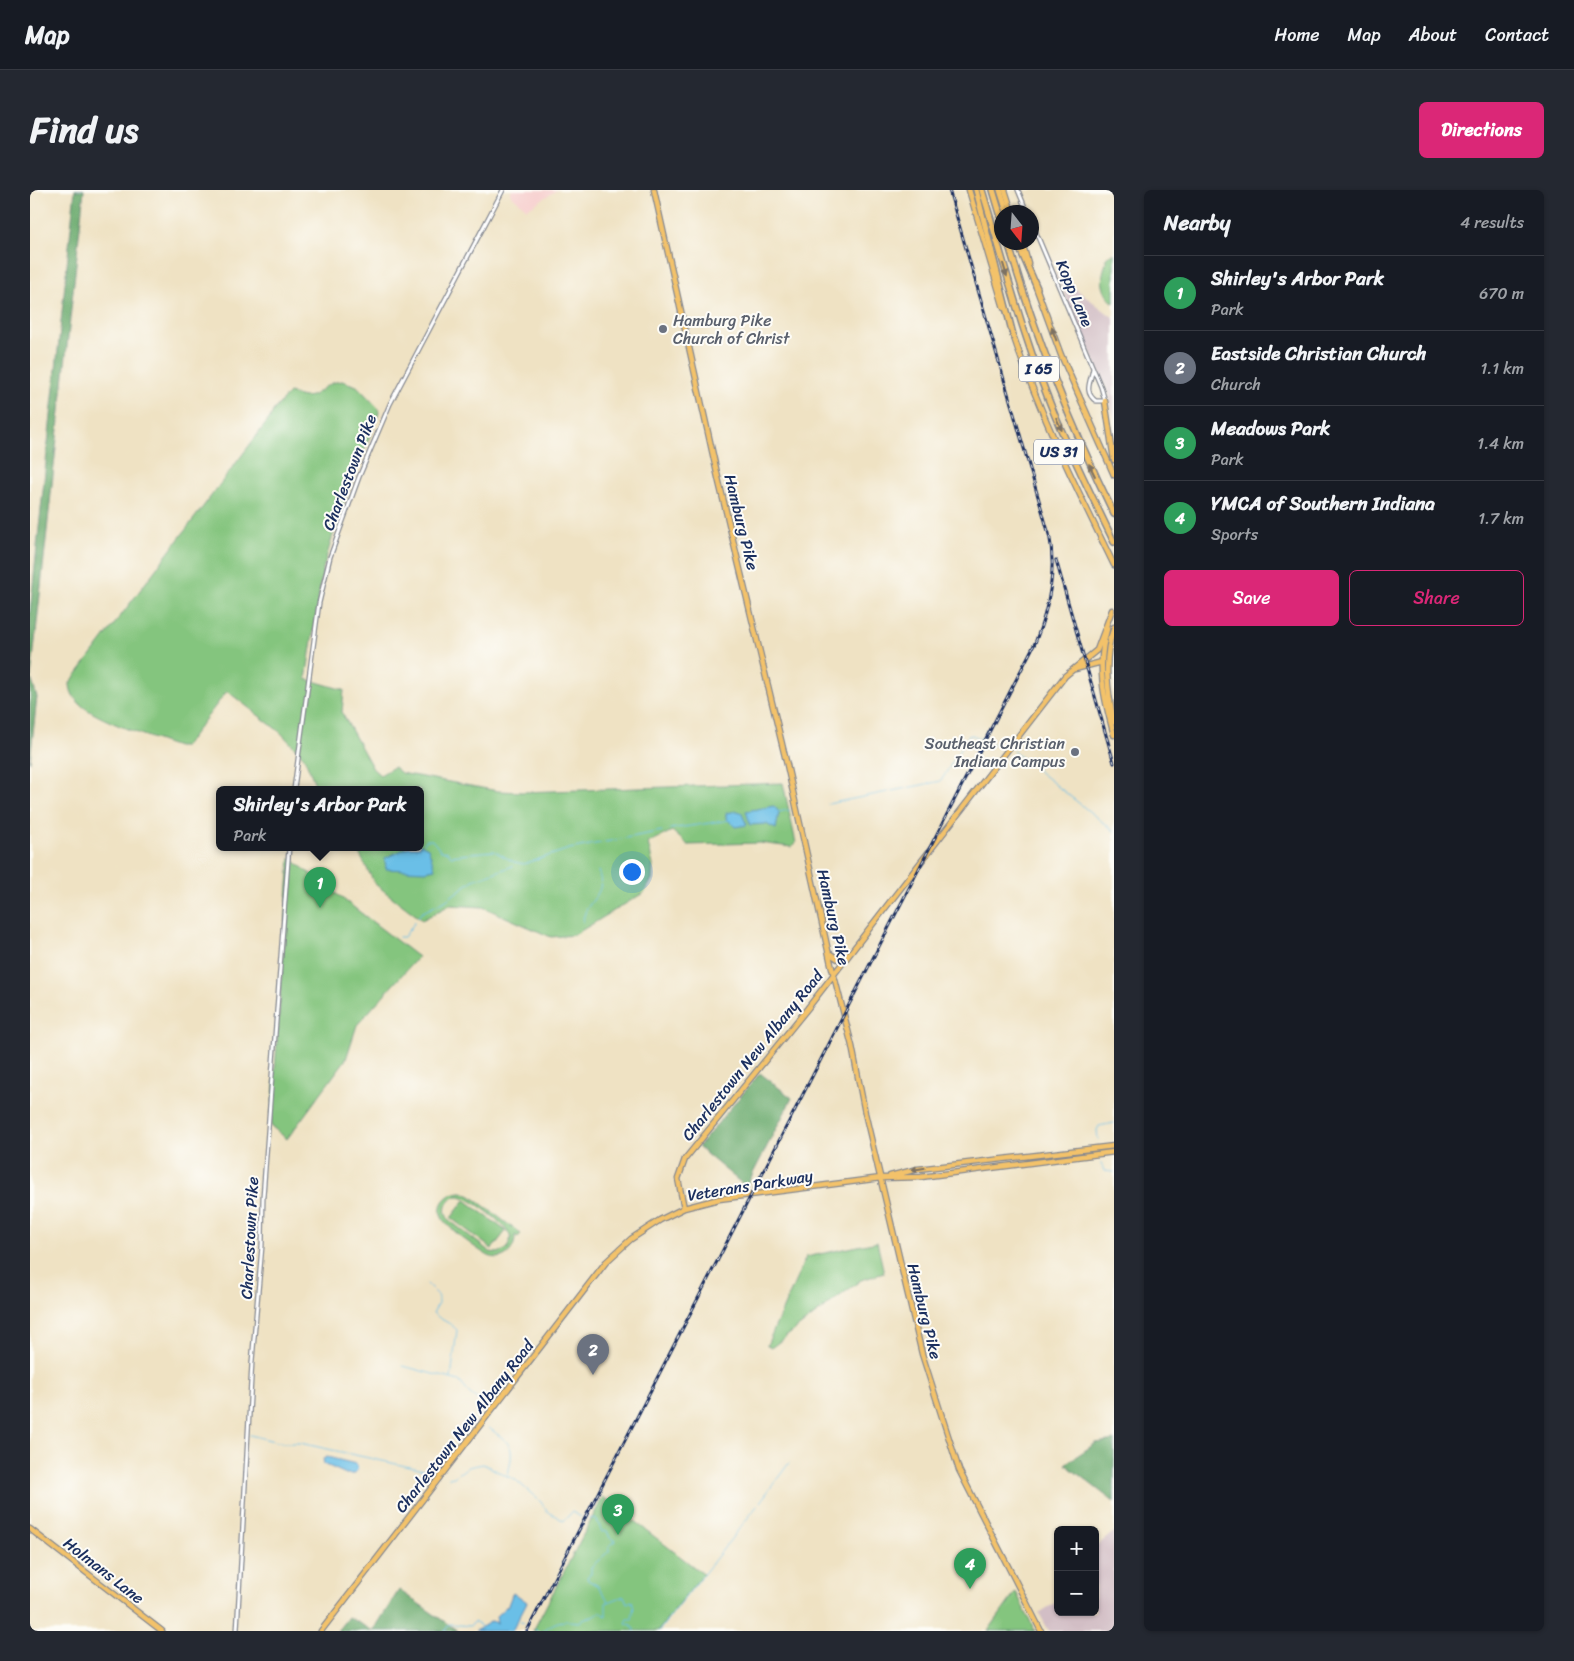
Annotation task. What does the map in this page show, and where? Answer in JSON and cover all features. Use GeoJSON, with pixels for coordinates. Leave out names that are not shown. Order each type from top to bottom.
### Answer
{"type":"FeatureCollection","features":[{"type":"Feature","properties":{"kind":"highway"},"geometry":{"type":"LineString","coordinates":[[976,190],[1013,335]]}},
{"type":"Feature","properties":{"kind":"highway","name":"I 65"},"geometry":{"type":"LineString","coordinates":[[982,190],[1010,284],[1055,416],[1088,492],[1114,542]]}},
{"type":"Feature","properties":{"kind":"highway"},"geometry":{"type":"LineString","coordinates":[[993,190],[998,205]]}},
{"type":"Feature","properties":{"kind":"highway"},"geometry":{"type":"LineString","coordinates":[[1000,190],[1005,205]]}},
{"type":"Feature","properties":{"kind":"highway","name":"I 65"},"geometry":{"type":"LineString","coordinates":[[1010,250],[1053,380],[1086,458],[1114,514]]}},
{"type":"Feature","properties":{"kind":"highway"},"geometry":{"type":"LineString","coordinates":[[1021,250],[1037,288]]}},
{"type":"Feature","properties":{"kind":"highway"},"geometry":{"type":"LineString","coordinates":[[1110,639],[1114,632]]}},
{"type":"Feature","properties":{"kind":"main road","name":"Hamburg Pike"},"geometry":{"type":"LineString","coordinates":[[654,190],[852,1046],[864,1113],[881,1178],[905,1290],[922,1354],[955,1458],[970,1493],[1041,1631]]}},
{"type":"Feature","properties":{"kind":"main road","name":"US 31"},"geometry":{"type":"LineString","coordinates":[[969,190],[1025,370],[1058,448],[1114,565]]}},
{"type":"Feature","properties":{"kind":"main road"},"geometry":{"type":"LineString","coordinates":[[1005,190],[1010,205]]}},
{"type":"Feature","properties":{"kind":"main road","name":"US 31"},"geometry":{"type":"LineString","coordinates":[[1025,250],[1061,355],[1114,476]]}},
{"type":"Feature","properties":{"kind":"main road"},"geometry":{"type":"LineString","coordinates":[[1106,401],[1114,460]]}},
{"type":"Feature","properties":{"kind":"main road"},"geometry":{"type":"LineString","coordinates":[[1113,609],[1101,662],[1102,690],[1114,735]]}},
{"type":"Feature","properties":{"kind":"main road","name":"Charlestown New Albany Road"},"geometry":{"type":"LineString","coordinates":[[684,1208],[678,1179],[685,1159],[834,974],[1065,676],[1097,650],[1113,609]]}},
{"type":"Feature","properties":{"kind":"main road"},"geometry":{"type":"LineString","coordinates":[[1114,626],[1107,660],[1108,688],[1114,722]]}},
{"type":"Feature","properties":{"kind":"main road","name":"Charlestown New Albany Road"},"geometry":{"type":"LineString","coordinates":[[1075,669],[1107,660]]}},
{"type":"Feature","properties":{"kind":"main road"},"geometry":{"type":"LineString","coordinates":[[829,953],[838,958],[851,952]]}},
{"type":"Feature","properties":{"kind":"main road","name":"Veterans Parkway"},"geometry":{"type":"LineString","coordinates":[[881,1178],[918,1169],[1026,1158],[1114,1146]]}},
{"type":"Feature","properties":{"kind":"main road","name":"Veterans Parkway"},"geometry":{"type":"LineString","coordinates":[[631,1239],[684,1208],[719,1199],[881,1178],[921,1177],[1114,1152]]}},
{"type":"Feature","properties":{"kind":"main road","name":"Charlestown New Albany Road"},"geometry":{"type":"LineString","coordinates":[[321,1631],[606,1262],[631,1239]]}},
{"type":"Feature","properties":{"kind":"main road","name":"Holmans Lane"},"geometry":{"type":"LineString","coordinates":[[30,1530],[162,1631]]}},
{"type":"Feature","properties":{"kind":"street","name":"Charlestown Pike"},"geometry":{"type":"LineString","coordinates":[[294,786],[319,603],[339,531],[374,438],[390,404],[503,190]]}},
{"type":"Feature","properties":{"kind":"street"},"geometry":{"type":"LineString","coordinates":[[1018,190],[1024,205]]}},
{"type":"Feature","properties":{"kind":"street","name":"Kopp Lane"},"geometry":{"type":"LineString","coordinates":[[1039,240],[1106,401]]}},
{"type":"Feature","properties":{"kind":"street"},"geometry":{"type":"LineString","coordinates":[[1093,368],[1088,387],[1089,394],[1096,401],[1106,401]]}},
{"type":"Feature","properties":{"kind":"street","name":"Charlestown Pike"},"geometry":{"type":"LineString","coordinates":[[237,1631],[252,1362],[262,1246],[263,1197],[289,851]]}},
{"type":"Feature","properties":{"kind":"shaded area"},"geometry":{"type":"Polygon","coordinates":[[[512,190],[557,190],[527,209],[510,194],[512,190]]]}},
{"type":"Feature","properties":{"kind":"shaded area"},"geometry":{"type":"Polygon","coordinates":[[[1055,273],[1114,318],[1114,420],[1109,394],[1055,273]]]}},
{"type":"Feature","properties":{"kind":"shaded area"},"geometry":{"type":"Polygon","coordinates":[[[1114,1532],[1114,1631],[1049,1631],[1039,1613],[1054,1604],[1054,1616],[1099,1616],[1099,1544],[1114,1532]]]}},
{"type":"Feature","properties":{"kind":"green space"},"geometry":{"type":"Polygon","coordinates":[[[75,190],[84,190],[31,678],[37,697],[30,762],[30,612],[75,190]]]}},
{"type":"Feature","properties":{"kind":"green space"},"geometry":{"type":"Polygon","coordinates":[[[1114,253],[1114,303],[1106,294],[1102,278],[1107,261],[1105,260],[1114,253]]]}},
{"type":"Feature","properties":{"kind":"green space"},"geometry":{"type":"Polygon","coordinates":[[[342,381],[357,386],[380,410],[338,518],[323,569],[306,679],[344,690],[342,713],[373,769],[380,775],[394,767],[401,773],[498,791],[522,792],[783,783],[796,843],[791,847],[760,843],[688,845],[672,831],[648,843],[653,865],[652,879],[645,892],[574,935],[551,937],[483,907],[450,905],[422,920],[375,884],[358,851],[424,851],[424,786],[316,786],[304,757],[280,732],[227,691],[184,747],[177,747],[125,728],[97,716],[79,703],[72,694],[70,683],[270,418],[273,411],[289,393],[303,397],[310,396],[336,382],[342,381]]]}},
{"type":"Feature","properties":{"kind":"green space"},"geometry":{"type":"Polygon","coordinates":[[[290,858],[418,957],[357,1025],[346,1059],[287,1139],[271,1126],[290,858]]]}},
{"type":"Feature","properties":{"kind":"green space"},"geometry":{"type":"Polygon","coordinates":[[[760,1073],[792,1098],[746,1187],[698,1147],[760,1073]]]}},
{"type":"Feature","properties":{"kind":"green space"},"geometry":{"type":"Polygon","coordinates":[[[462,1192],[471,1196],[521,1234],[518,1237],[515,1235],[514,1244],[509,1252],[501,1257],[491,1257],[480,1251],[444,1221],[440,1210],[441,1205],[451,1194],[462,1192]],[[457,1196],[453,1198],[446,1206],[449,1220],[490,1252],[498,1253],[507,1249],[511,1238],[509,1233],[488,1212],[463,1197],[457,1196]]]}},
{"type":"Feature","properties":{"kind":"green space"},"geometry":{"type":"Polygon","coordinates":[[[465,1200],[506,1231],[492,1249],[451,1218],[465,1200]]]}},
{"type":"Feature","properties":{"kind":"green space"},"geometry":{"type":"Polygon","coordinates":[[[877,1242],[884,1273],[861,1280],[771,1348],[767,1345],[806,1257],[877,1242]]]}},
{"type":"Feature","properties":{"kind":"green space"},"geometry":{"type":"Polygon","coordinates":[[[1114,1440],[1114,1502],[1065,1464],[1096,1443],[1114,1440]]]}},
{"type":"Feature","properties":{"kind":"green space"},"geometry":{"type":"Polygon","coordinates":[[[603,1497],[703,1574],[658,1631],[533,1631],[603,1497]]]}},
{"type":"Feature","properties":{"kind":"green space"},"geometry":{"type":"Polygon","coordinates":[[[399,1590],[458,1631],[373,1631],[399,1590]]]}},
{"type":"Feature","properties":{"kind":"green space"},"geometry":{"type":"Polygon","coordinates":[[[1016,1592],[1035,1631],[988,1631],[1016,1592]]]}},
{"type":"Feature","properties":{"kind":"green space"},"geometry":{"type":"Polygon","coordinates":[[[348,1617],[373,1631],[337,1631],[348,1617]]]}},
{"type":"Feature","properties":{"kind":"water"},"geometry":{"type":"Polygon","coordinates":[[[774,806],[779,812],[776,829],[766,824],[750,825],[746,811],[774,806]]]}},
{"type":"Feature","properties":{"kind":"water"},"geometry":{"type":"Polygon","coordinates":[[[741,812],[747,825],[735,827],[726,818],[726,813],[741,812]]]}},
{"type":"Feature","properties":{"kind":"water"},"geometry":{"type":"Polygon","coordinates":[[[424,846],[428,848],[435,869],[425,871],[386,869],[385,858],[400,851],[424,851],[424,846]]]}},
{"type":"Feature","properties":{"kind":"water"},"geometry":{"type":"Polygon","coordinates":[[[327,1457],[356,1464],[358,1469],[354,1474],[346,1474],[324,1464],[323,1459],[327,1457]]]}},
{"type":"Feature","properties":{"kind":"water"},"geometry":{"type":"Polygon","coordinates":[[[513,1592],[527,1602],[512,1631],[475,1631],[492,1621],[497,1623],[496,1616],[508,1605],[513,1592]]]}},
{"type":"Feature","properties":{"kind":"waterway"},"geometry":{"type":"LineString","coordinates":[[828,804],[941,781],[968,736],[972,735],[982,739]]}},
{"type":"Feature","properties":{"kind":"waterway"},"geometry":{"type":"LineString","coordinates":[[987,742],[1000,748]]}},
{"type":"Feature","properties":{"kind":"waterway"},"geometry":{"type":"LineString","coordinates":[[1013,751],[1114,831]]}},
{"type":"Feature","properties":{"kind":"waterway"},"geometry":{"type":"LineString","coordinates":[[777,812],[790,810]]}},
{"type":"Feature","properties":{"kind":"waterway"},"geometry":{"type":"LineString","coordinates":[[670,829],[730,820]]}},
{"type":"Feature","properties":{"kind":"waterway"},"geometry":{"type":"LineString","coordinates":[[471,853],[494,851],[514,862],[524,864],[569,849],[662,831]]}},
{"type":"Feature","properties":{"kind":"waterway"},"geometry":{"type":"LineString","coordinates":[[424,844],[426,840],[432,840],[441,851],[448,852],[451,856],[469,854]]}},
{"type":"Feature","properties":{"kind":"waterway"},"geometry":{"type":"LineString","coordinates":[[418,917],[421,913],[445,901],[473,880],[513,866]]}},
{"type":"Feature","properties":{"kind":"waterway"},"geometry":{"type":"LineString","coordinates":[[583,922],[584,914],[600,887],[601,880],[598,871]]}},
{"type":"Feature","properties":{"kind":"waterway"},"geometry":{"type":"LineString","coordinates":[[399,937],[404,937],[415,922]]}},
{"type":"Feature","properties":{"kind":"waterway"},"geometry":{"type":"LineString","coordinates":[[1098,1139],[1097,1130],[1099,1126],[1114,1123]]}},
{"type":"Feature","properties":{"kind":"waterway"},"geometry":{"type":"LineString","coordinates":[[1101,1163],[1104,1171],[1114,1172]]}},
{"type":"Feature","properties":{"kind":"waterway"},"geometry":{"type":"LineString","coordinates":[[427,1284],[438,1295],[438,1304],[433,1313],[457,1330],[451,1378]]}},
{"type":"Feature","properties":{"kind":"waterway"},"geometry":{"type":"LineString","coordinates":[[403,1366],[459,1381],[469,1393],[486,1406]]}},
{"type":"Feature","properties":{"kind":"waterway"},"geometry":{"type":"LineString","coordinates":[[489,1428],[503,1438],[510,1446],[511,1457],[508,1474]]}},
{"type":"Feature","properties":{"kind":"waterway"},"geometry":{"type":"LineString","coordinates":[[250,1435],[282,1443],[300,1443],[433,1472]]}},
{"type":"Feature","properties":{"kind":"waterway"},"geometry":{"type":"LineString","coordinates":[[760,1502],[789,1463]]}},
{"type":"Feature","properties":{"kind":"waterway"},"geometry":{"type":"LineString","coordinates":[[449,1478],[454,1477],[468,1467],[483,1464],[517,1481],[541,1502],[547,1511],[564,1521],[572,1512],[581,1517]]}},
{"type":"Feature","properties":{"kind":"waterway"},"geometry":{"type":"LineString","coordinates":[[659,1631],[757,1506]]}},
{"type":"Feature","properties":{"kind":"waterway"},"geometry":{"type":"LineString","coordinates":[[589,1519],[596,1518],[602,1532],[607,1531],[610,1538],[616,1541],[609,1546],[609,1551],[591,1567],[591,1574],[587,1577],[588,1580],[598,1586],[609,1602]]}},
{"type":"Feature","properties":{"kind":"waterway"},"geometry":{"type":"LineString","coordinates":[[543,1631],[560,1622],[579,1622],[601,1612],[606,1616],[606,1603],[624,1596],[627,1603],[632,1601],[633,1603],[632,1619],[628,1619],[626,1623],[631,1625],[635,1631]]}},
{"type":"Feature","properties":{"kind":"waterway"},"geometry":{"type":"LineString","coordinates":[[518,1621],[524,1623]]}},
{"type":"Feature","properties":{"kind":"waterway"},"geometry":{"type":"LineString","coordinates":[[445,1631],[449,1624],[470,1626],[474,1622],[481,1626]]}},
{"type":"Feature","properties":{"kind":"waterway"},"geometry":{"type":"LineString","coordinates":[[535,1628],[538,1631]]}},
{"type":"Feature","properties":{"kind":"railway"},"geometry":{"type":"LineString","coordinates":[[949,190],[1050,538]]}},
{"type":"Feature","properties":{"kind":"railway"},"geometry":{"type":"LineString","coordinates":[[527,1631],[1035,643],[1048,602],[1052,575],[1049,533]]}},
{"type":"Feature","properties":{"kind":"railway"},"geometry":{"type":"LineString","coordinates":[[1056,560],[1114,763]]}},
{"type":"Feature","properties":{"kind":"place","name":"Hamburg Pike Church of Christ"},"geometry":{"type":"Point","coordinates":[663,329]}},
{"type":"Feature","properties":{"kind":"place","name":"Southeast Christian Indiana Campus"},"geometry":{"type":"Point","coordinates":[1075,752]}},
{"type":"Feature","properties":{"kind":"place","name":"Shirley's Arbor Park"},"geometry":{"type":"Point","coordinates":[320,908]}},
{"type":"Feature","properties":{"kind":"place","name":"Eastside Christian Church"},"geometry":{"type":"Point","coordinates":[593,1375]}},
{"type":"Feature","properties":{"kind":"place","name":"Meadows Park"},"geometry":{"type":"Point","coordinates":[618,1535]}},
{"type":"Feature","properties":{"kind":"place","name":"YMCA of Southern Indiana"},"geometry":{"type":"Point","coordinates":[970,1589]}}]}
